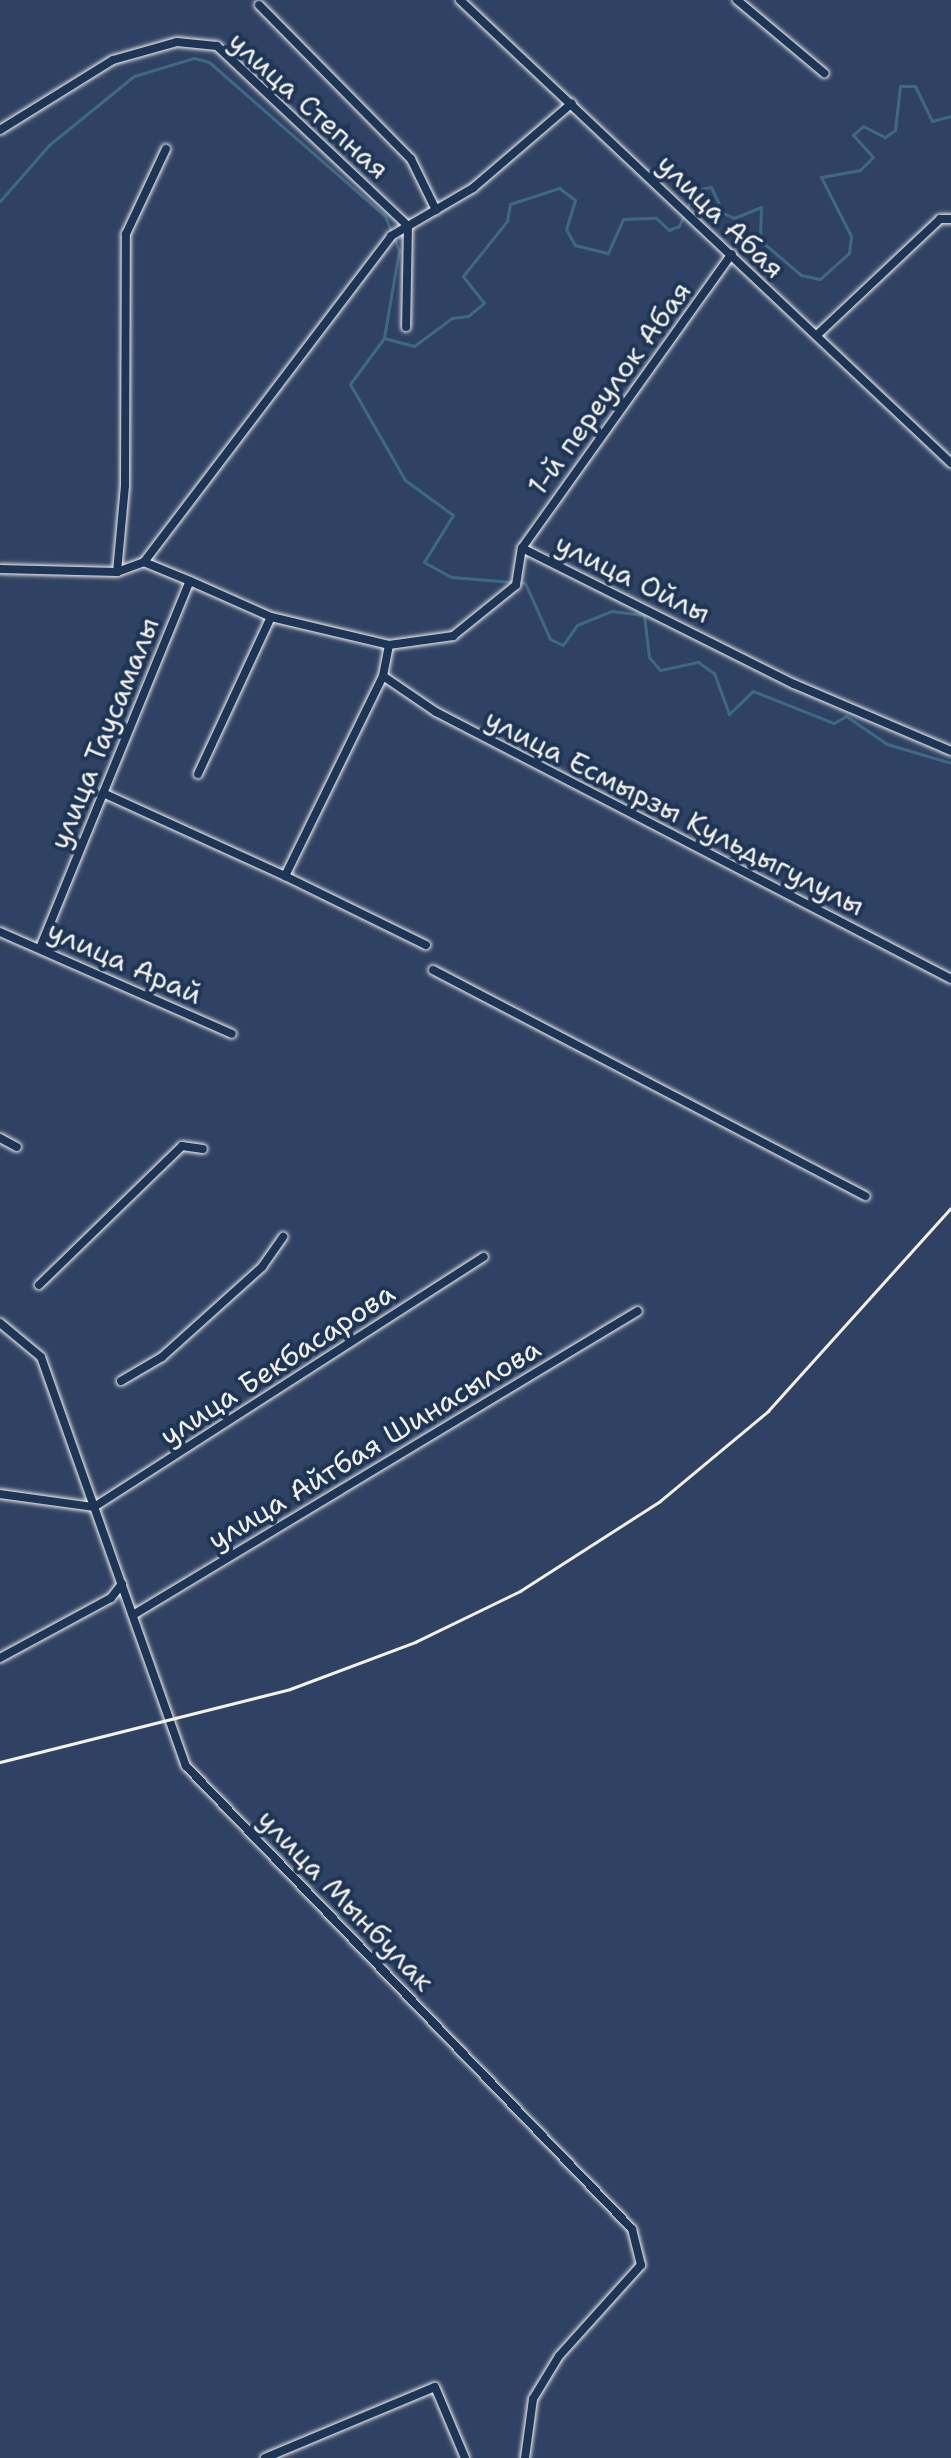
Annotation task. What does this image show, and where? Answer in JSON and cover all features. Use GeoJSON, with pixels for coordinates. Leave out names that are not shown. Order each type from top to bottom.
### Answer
{"type":"FeatureCollection","features":[{"type":"Feature","properties":{"kind":"street","name":"улица Абая"},"geometry":{"type":"LineString","coordinates":[[460,0],[951,463]]}},
{"type":"Feature","properties":{"kind":"street"},"geometry":{"type":"LineString","coordinates":[[737,0],[824,73]]}},
{"type":"Feature","properties":{"kind":"street","name":"улица Степная"},"geometry":{"type":"LineString","coordinates":[[259,5],[411,159],[436,210]]}},
{"type":"Feature","properties":{"kind":"street","name":"улица Степная"},"geometry":{"type":"LineString","coordinates":[[0,130],[113,60],[177,42],[217,46],[408,226]]}},
{"type":"Feature","properties":{"kind":"street"},"geometry":{"type":"LineString","coordinates":[[0,569],[117,572],[144,562],[284,368],[391,236],[473,188],[572,103]]}},
{"type":"Feature","properties":{"kind":"street"},"geometry":{"type":"LineString","coordinates":[[117,572],[125,486],[126,234],[166,149]]}},
{"type":"Feature","properties":{"kind":"street"},"geometry":{"type":"LineString","coordinates":[[817,335],[940,219],[951,219]]}},
{"type":"Feature","properties":{"kind":"street"},"geometry":{"type":"LineString","coordinates":[[406,327],[408,226]]}},
{"type":"Feature","properties":{"kind":"street","name":"1-й переулок Абая"},"geometry":{"type":"LineString","coordinates":[[522,548],[732,254]]}},
{"type":"Feature","properties":{"kind":"street","name":"улица Ойлы"},"geometry":{"type":"LineString","coordinates":[[190,581],[271,617],[389,645],[453,636],[516,585],[522,548],[794,684],[951,751]]}},
{"type":"Feature","properties":{"kind":"street"},"geometry":{"type":"LineString","coordinates":[[144,562],[190,581]]}},
{"type":"Feature","properties":{"kind":"street","name":"улица Таусамалы"},"geometry":{"type":"LineString","coordinates":[[40,948],[190,581]]}},
{"type":"Feature","properties":{"kind":"street"},"geometry":{"type":"LineString","coordinates":[[198,774],[271,617]]}},
{"type":"Feature","properties":{"kind":"street"},"geometry":{"type":"LineString","coordinates":[[285,876],[383,676],[389,645]]}},
{"type":"Feature","properties":{"kind":"street","name":"улица Есмырзы Кульдыгулулы"},"geometry":{"type":"LineString","coordinates":[[383,676],[436,712],[698,852],[951,979]]}},
{"type":"Feature","properties":{"kind":"street"},"geometry":{"type":"LineString","coordinates":[[103,793],[426,945]]}},
{"type":"Feature","properties":{"kind":"street","name":"улица Арай"},"geometry":{"type":"LineString","coordinates":[[0,932],[232,1034]]}},
{"type":"Feature","properties":{"kind":"street"},"geometry":{"type":"LineString","coordinates":[[433,970],[866,1196]]}},
{"type":"Feature","properties":{"kind":"street"},"geometry":{"type":"LineString","coordinates":[[0,1138],[17,1147]]}},
{"type":"Feature","properties":{"kind":"street"},"geometry":{"type":"LineString","coordinates":[[39,1285],[182,1146],[203,1149]]}},
{"type":"Feature","properties":{"kind":"street"},"geometry":{"type":"LineString","coordinates":[[121,1381],[162,1357],[262,1267],[283,1237]]}},
{"type":"Feature","properties":{"kind":"street","name":"улица Бекбасарова"},"geometry":{"type":"LineString","coordinates":[[94,1507],[484,1257]]}},
{"type":"Feature","properties":{"kind":"street","name":"улица Айтбая Шинасылова"},"geometry":{"type":"LineString","coordinates":[[133,1615],[638,1311]]}},
{"type":"Feature","properties":{"kind":"street","name":"улица Мынбулак"},"geometry":{"type":"LineString","coordinates":[[0,1323],[41,1357],[186,1766],[632,2229],[641,2265],[559,2356],[533,2399],[525,2453]]}},
{"type":"Feature","properties":{"kind":"street"},"geometry":{"type":"LineString","coordinates":[[0,1494],[94,1507]]}},
{"type":"Feature","properties":{"kind":"street"},"geometry":{"type":"LineString","coordinates":[[0,1658],[111,1598],[122,1584]]}},
{"type":"Feature","properties":{"kind":"street"},"geometry":{"type":"LineString","coordinates":[[265,2458],[435,2387],[465,2458]]}},
{"type":"Feature","properties":{"kind":"waterway"},"geometry":{"type":"LineString","coordinates":[[0,201],[49,145],[134,76],[194,58],[209,62],[385,216],[399,250],[384,338],[350,384],[405,480],[453,515],[424,562],[451,577],[525,583],[550,639],[563,645],[577,625],[611,611],[644,615],[649,657],[660,670],[698,662],[714,673],[729,714],[753,691],[834,723],[846,716],[887,744],[951,763]]}},
{"type":"Feature","properties":{"kind":"waterway"},"geometry":{"type":"LineString","coordinates":[[384,338],[414,346],[452,318],[468,316],[484,303],[463,276],[507,221],[510,204],[559,188],[575,200],[566,229],[575,245],[608,253],[623,219],[656,218],[669,230],[679,226],[695,190],[711,187],[723,213],[734,218],[761,207],[760,240],[801,275],[820,279],[849,253],[851,236],[821,177],[860,170],[873,157],[853,135],[863,126],[885,137],[895,130],[900,86],[915,86],[932,121],[951,116]]}},
{"type":"Feature","properties":{"kind":"railway"},"geometry":{"type":"LineString","coordinates":[[0,1762],[290,1689],[415,1642],[520,1591],[660,1501],[768,1411],[951,1208]]}}]}
